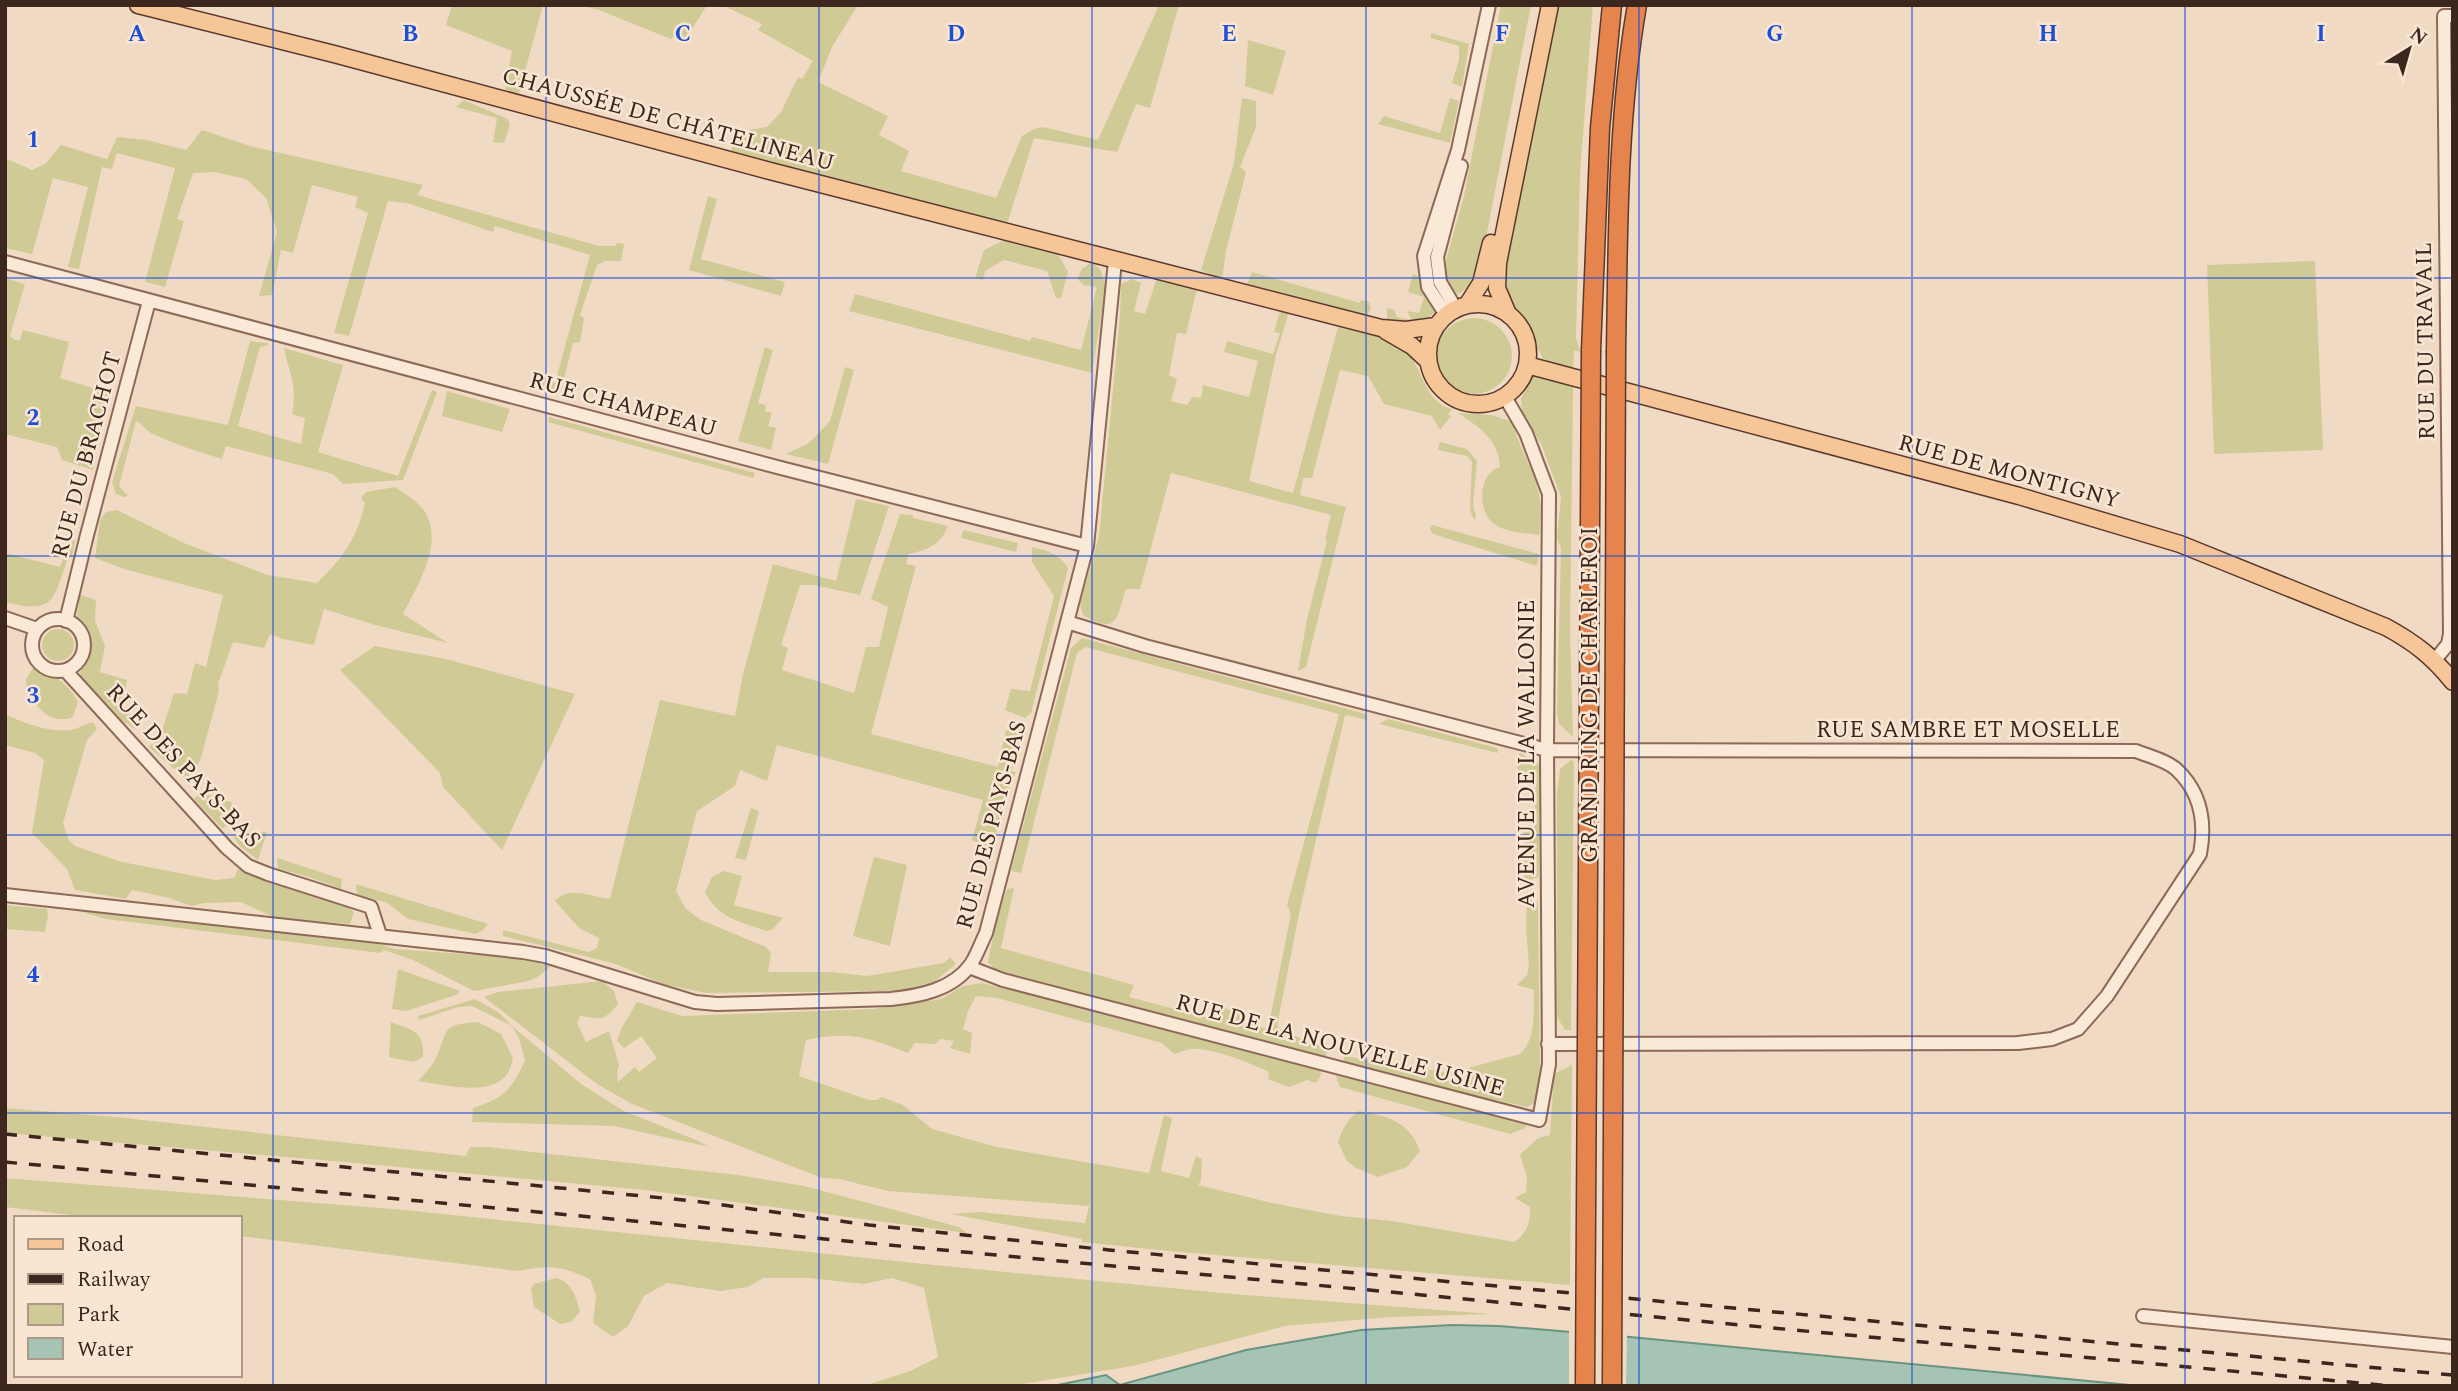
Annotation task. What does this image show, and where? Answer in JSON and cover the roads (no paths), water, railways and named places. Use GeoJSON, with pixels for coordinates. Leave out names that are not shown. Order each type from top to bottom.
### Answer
{"type":"FeatureCollection","features":[{"type":"Feature","properties":{"kind":"highway","name":"GRAND RING DE CHARLEROI"},"geometry":{"type":"LineString","coordinates":[[1585,1386],[1591,351],[1600,128],[1612,5]]}},
{"type":"Feature","properties":{"kind":"highway","name":"GRAND RING DE CHARLEROI"},"geometry":{"type":"LineString","coordinates":[[1612,1386],[1617,218],[1629,52],[1637,5]]}},
{"type":"Feature","properties":{"kind":"main road","name":"CHAUSSÉE DE CHÂTELINEAU"},"geometry":{"type":"LineString","coordinates":[[140,5],[1115,261],[1381,328]]}},
{"type":"Feature","properties":{"kind":"main road"},"geometry":{"type":"LineString","coordinates":[[1428,361],[1429,343],[1481,282],[1488,261],[1539,5]]}},
{"type":"Feature","properties":{"kind":"main road"},"geometry":{"type":"LineString","coordinates":[[1381,328],[1412,346],[1428,361],[1438,384],[1457,400],[1481,404],[1505,397],[1519,383],[1527,365],[1528,346],[1521,328],[1508,314],[1497,288],[1498,263],[1550,5]]}},
{"type":"Feature","properties":{"kind":"main road"},"geometry":{"type":"LineString","coordinates":[[1381,328],[1406,330],[1451,314],[1489,305],[1508,314]]}},
{"type":"Feature","properties":{"kind":"main road","name":"RUE DE MONTIGNY"},"geometry":{"type":"LineString","coordinates":[[1527,365],[2019,496],[2180,544],[2386,627],[2416,644],[2435,660],[2453,682]]}},
{"type":"Feature","properties":{"kind":"street"},"geometry":{"type":"LineString","coordinates":[[1451,314],[1440,282],[1437,257],[1462,161],[1458,150],[1489,5]]}},
{"type":"Feature","properties":{"kind":"street","name":"RUE DU TRAVAIL"},"geometry":{"type":"LineString","coordinates":[[2435,660],[2448,645],[2450,634],[2448,16]]}},
{"type":"Feature","properties":{"kind":"street","name":"RUE DES PAYS-BAS"},"geometry":{"type":"LineString","coordinates":[[5,895],[380,935],[545,956],[695,1002],[717,1004],[917,996],[949,983],[969,967],[986,933],[1087,546],[1115,261]]}},
{"type":"Feature","properties":{"kind":"street","name":"RUE CHAMPEAU"},"geometry":{"type":"LineString","coordinates":[[5,262],[777,467],[1087,546]]}},
{"type":"Feature","properties":{"kind":"street","name":"RUE DU BRACHOT"},"geometry":{"type":"LineString","coordinates":[[66,621],[86,535],[149,301]]}},
{"type":"Feature","properties":{"kind":"street","name":"AVENUE DE LA WALLONIE"},"geometry":{"type":"LineString","coordinates":[[1505,397],[1526,433],[1549,494],[1549,1064],[1539,1120]]}},
{"type":"Feature","properties":{"kind":"street"},"geometry":{"type":"LineString","coordinates":[[5,618],[37,629]]}},
{"type":"Feature","properties":{"kind":"street"},"geometry":{"type":"LineString","coordinates":[[53,620],[66,621],[78,630],[83,643],[81,657],[65,670],[49,669],[37,660],[32,646],[37,629],[53,620]]}},
{"type":"Feature","properties":{"kind":"street","name":"RUE SAMBRE ET MOSELLE"},"geometry":{"type":"LineString","coordinates":[[1067,622],[1145,646],[1547,750],[2136,751],[2174,767],[2189,785],[2200,806],[2204,832],[2200,854],[2107,996],[2078,1030],[2052,1040],[2018,1043],[1548,1044]]}},
{"type":"Feature","properties":{"kind":"street","name":"RUE DES PAYS-BAS"},"geometry":{"type":"LineString","coordinates":[[65,670],[227,848],[248,866],[371,907],[380,935]]}},
{"type":"Feature","properties":{"kind":"street","name":"RUE DE LA NOUVELLE USINE"},"geometry":{"type":"LineString","coordinates":[[969,967],[1003,980],[1539,1120]]}},
{"type":"Feature","properties":{"kind":"street"},"geometry":{"type":"LineString","coordinates":[[2143,1316],[2453,1347]]}},
{"type":"Feature","properties":{"kind":"water"},"geometry":{"type":"Polygon","coordinates":[[[1452,1325],[1499,1326],[1630,1337],[2140,1386],[1053,1386],[1106,1375],[1120,1385],[1246,1350],[1361,1330],[1452,1325]]]}},
{"type":"Feature","properties":{"kind":"railway"},"geometry":{"type":"LineString","coordinates":[[5,1134],[694,1201],[869,1225],[1109,1250],[2453,1375]]}},
{"type":"Feature","properties":{"kind":"railway"},"geometry":{"type":"LineString","coordinates":[[5,1162],[2391,1386]]}}]}
